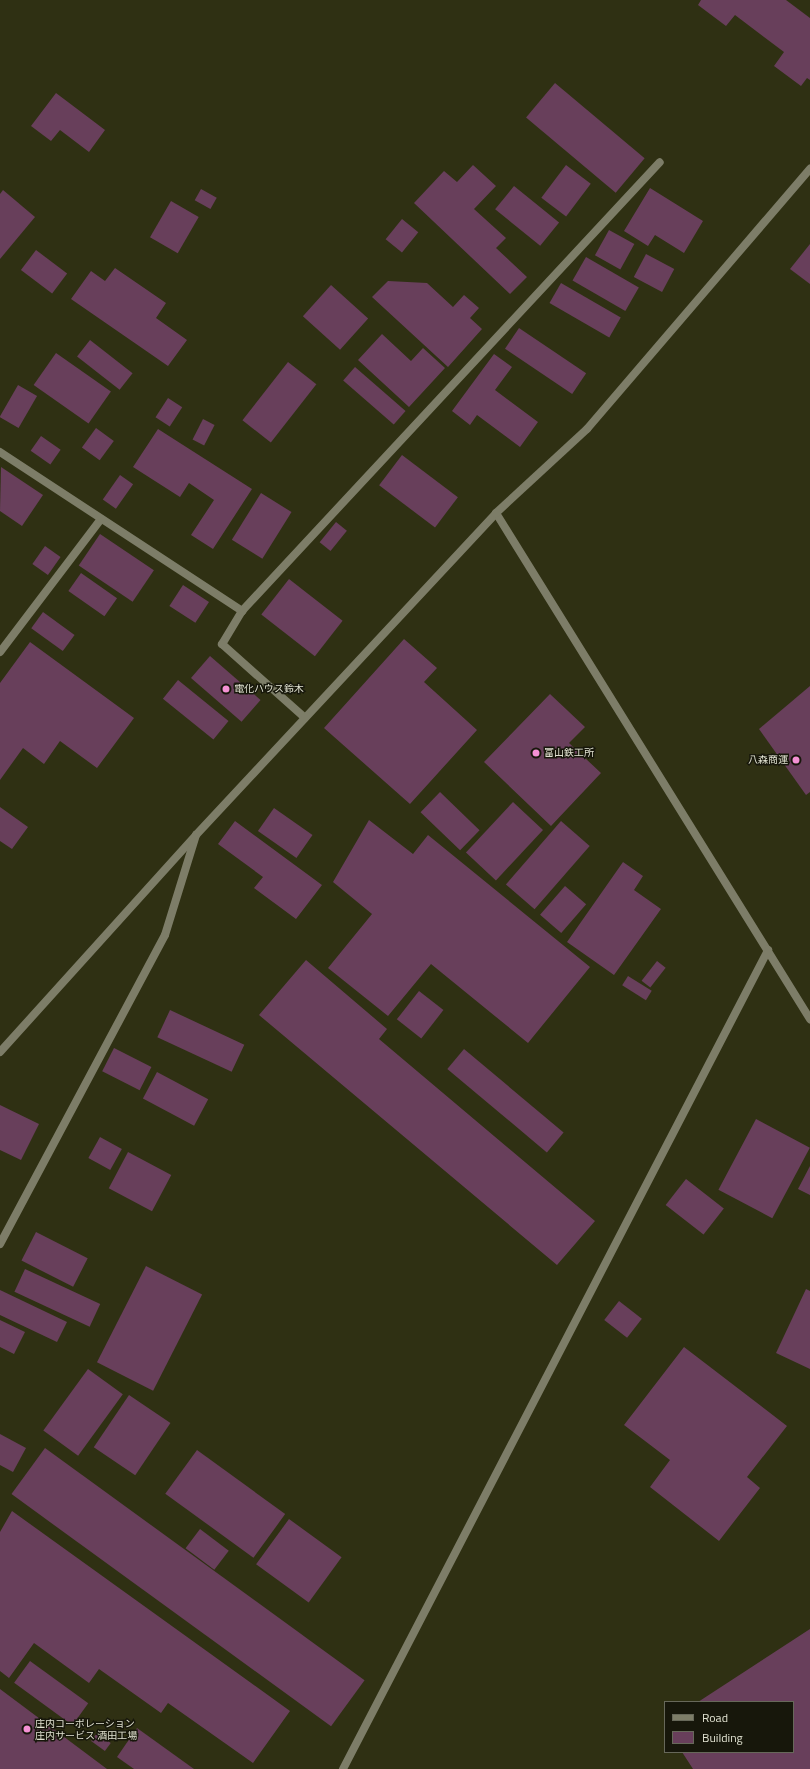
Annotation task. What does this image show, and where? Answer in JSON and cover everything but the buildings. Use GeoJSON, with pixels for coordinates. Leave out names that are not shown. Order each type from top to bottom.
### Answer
{"type":"FeatureCollection","features":[{"type":"Feature","properties":{"kind":"street"},"geometry":{"type":"LineString","coordinates":[[305,718],[222,644],[242,611],[660,162]]}},
{"type":"Feature","properties":{"kind":"street"},"geometry":{"type":"LineString","coordinates":[[0,1052],[196,835],[496,513],[587,429],[810,168]]}},
{"type":"Feature","properties":{"kind":"street"},"geometry":{"type":"LineString","coordinates":[[0,452],[242,611]]}},
{"type":"Feature","properties":{"kind":"street"},"geometry":{"type":"LineString","coordinates":[[496,513],[810,1019]]}},
{"type":"Feature","properties":{"kind":"street"},"geometry":{"type":"LineString","coordinates":[[0,652],[101,519]]}},
{"type":"Feature","properties":{"kind":"street"},"geometry":{"type":"LineString","coordinates":[[0,1244],[165,935],[196,835]]}},
{"type":"Feature","properties":{"kind":"street"},"geometry":{"type":"LineString","coordinates":[[343,1769],[768,950]]}},
{"type":"Feature","properties":{"kind":"place","name":"電化ハウス鈴木"},"geometry":{"type":"Point","coordinates":[226,689]}},
{"type":"Feature","properties":{"kind":"place","name":"富山鉄工所"},"geometry":{"type":"Point","coordinates":[536,753]}},
{"type":"Feature","properties":{"kind":"place","name":"八森商運"},"geometry":{"type":"Point","coordinates":[796,760]}},
{"type":"Feature","properties":{"kind":"place","name":"庄内コーポレーション 庄内サービス 酒田工場"},"geometry":{"type":"Point","coordinates":[27,1729]}}]}
